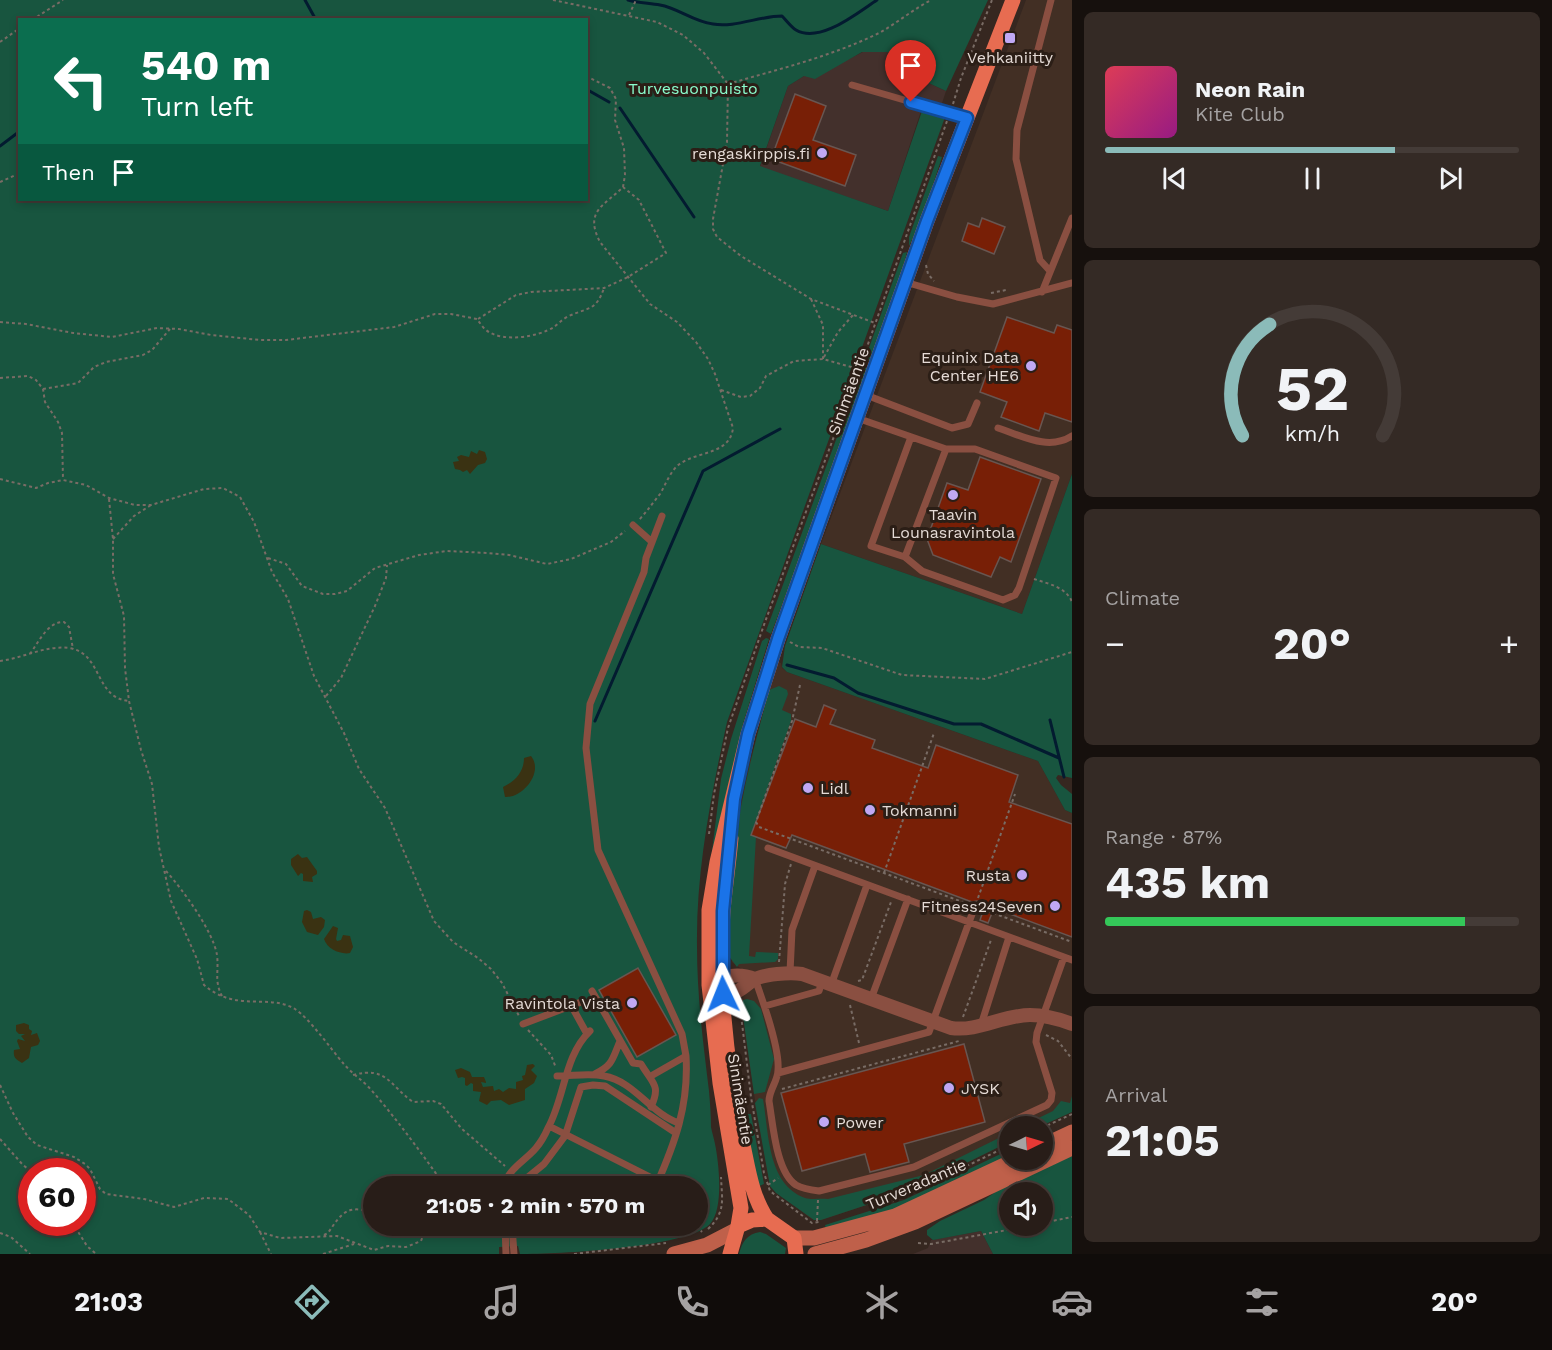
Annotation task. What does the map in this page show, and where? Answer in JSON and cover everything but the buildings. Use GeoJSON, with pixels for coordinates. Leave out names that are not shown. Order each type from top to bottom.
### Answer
{"type":"FeatureCollection","features":[{"type":"Feature","properties":{"kind":"main road","name":"Sinimäentie"},"geometry":{"type":"LineString","coordinates":[[727,1252],[737,1228],[741,1208],[720,1083],[709,985],[709,910],[717,862],[748,734],[767,673],[866,395],[866,372],[905,282],[1013,0]]}},
{"type":"Feature","properties":{"kind":"main road","name":"Sinimäentie"},"geometry":{"type":"LineString","coordinates":[[734,799],[723,911],[724,1016],[731,1081],[748,1168],[759,1206],[767,1219]]}},
{"type":"Feature","properties":{"kind":"main road"},"geometry":{"type":"LineString","coordinates":[[1053,1141],[1072,1132]]}},
{"type":"Feature","properties":{"kind":"main road","name":"Turveradantie"},"geometry":{"type":"LineString","coordinates":[[815,1254],[884,1234],[915,1222],[1072,1148]]}},
{"type":"Feature","properties":{"kind":"main road","name":"Turveradantie"},"geometry":{"type":"LineString","coordinates":[[795,1246],[814,1238],[895,1216],[999,1167]]}},
{"type":"Feature","properties":{"kind":"main road"},"geometry":{"type":"LineString","coordinates":[[674,1248],[707,1245],[752,1220],[767,1219],[795,1246]]}},
{"type":"Feature","properties":{"kind":"main road","name":"Turveradantie"},"geometry":{"type":"LineString","coordinates":[[847,1254],[869,1246],[884,1234]]}},
{"type":"Feature","properties":{"kind":"street"},"geometry":{"type":"LineString","coordinates":[[755,979],[743,975],[722,977],[709,985],[723,994],[738,992],[755,979],[784,968],[951,1028],[963,1030],[1020,1016],[1043,1016],[1072,1024]]}},
{"type":"Feature","properties":{"kind":"street"},"geometry":{"type":"LineString","coordinates":[[1058,1019],[1072,1035]]}},
{"type":"Feature","properties":{"kind":"lane"},"geometry":{"type":"LineString","coordinates":[[1050,271],[1040,260],[1016,159],[1017,130],[1052,4],[1051,0]]}},
{"type":"Feature","properties":{"kind":"lane"},"geometry":{"type":"LineString","coordinates":[[852,85],[967,118]]}},
{"type":"Feature","properties":{"kind":"lane"},"geometry":{"type":"LineString","coordinates":[[1042,292],[1072,218]]}},
{"type":"Feature","properties":{"kind":"lane"},"geometry":{"type":"LineString","coordinates":[[905,282],[957,297],[993,304],[1072,283]]}},
{"type":"Feature","properties":{"kind":"lane"},"geometry":{"type":"LineString","coordinates":[[866,395],[952,428],[968,424],[977,403]]}},
{"type":"Feature","properties":{"kind":"lane"},"geometry":{"type":"LineString","coordinates":[[857,418],[911,437],[945,449],[975,449],[1056,478],[1015,595],[1003,600],[922,571],[905,556],[871,546],[911,437]]}},
{"type":"Feature","properties":{"kind":"lane"},"geometry":{"type":"LineString","coordinates":[[998,428],[1045,443],[1056,443],[1072,436]]}},
{"type":"Feature","properties":{"kind":"lane"},"geometry":{"type":"LineString","coordinates":[[905,556],[945,449]]}},
{"type":"Feature","properties":{"kind":"lane"},"geometry":{"type":"LineString","coordinates":[[660,1176],[686,1100],[686,1056],[682,1034],[598,850],[585,748],[590,704],[644,572],[646,558],[662,516]]}},
{"type":"Feature","properties":{"kind":"lane"},"geometry":{"type":"LineString","coordinates":[[633,525],[652,542]]}},
{"type":"Feature","properties":{"kind":"lane"},"geometry":{"type":"LineString","coordinates":[[768,848],[1072,960]]}},
{"type":"Feature","properties":{"kind":"lane"},"geometry":{"type":"LineString","coordinates":[[784,968],[792,930],[815,866]]}},
{"type":"Feature","properties":{"kind":"lane"},"geometry":{"type":"LineString","coordinates":[[765,1006],[819,991],[826,983],[867,885]]}},
{"type":"Feature","properties":{"kind":"lane"},"geometry":{"type":"LineString","coordinates":[[872,999],[908,899]]}},
{"type":"Feature","properties":{"kind":"lane"},"geometry":{"type":"LineString","coordinates":[[778,1073],[929,1032],[975,906]]}},
{"type":"Feature","properties":{"kind":"lane"},"geometry":{"type":"LineString","coordinates":[[981,1025],[1009,937]]}},
{"type":"Feature","properties":{"kind":"lane"},"geometry":{"type":"LineString","coordinates":[[755,979],[765,1006],[778,1061],[778,1073],[769,1092],[768,1101],[781,1164],[794,1184],[805,1189],[819,1191],[914,1167],[1047,1105],[1052,1093],[1036,1042],[1037,1033],[1064,957]]}},
{"type":"Feature","properties":{"kind":"lane"},"geometry":{"type":"LineString","coordinates":[[592,991],[633,1063],[641,1064],[656,1088],[657,1094],[651,1107]]}},
{"type":"Feature","properties":{"kind":"lane"},"geometry":{"type":"LineString","coordinates":[[523,1024],[580,1002]]}},
{"type":"Feature","properties":{"kind":"lane"},"geometry":{"type":"LineString","coordinates":[[508,1176],[535,1149],[549,1126],[572,1055],[589,1032],[572,1005]]}},
{"type":"Feature","properties":{"kind":"lane"},"geometry":{"type":"LineString","coordinates":[[592,1075],[608,1068],[620,1041]]}},
{"type":"Feature","properties":{"kind":"lane"},"geometry":{"type":"LineString","coordinates":[[651,1076],[686,1056]]}},
{"type":"Feature","properties":{"kind":"lane"},"geometry":{"type":"LineString","coordinates":[[557,1076],[592,1075],[617,1080],[651,1107],[679,1123]]}},
{"type":"Feature","properties":{"kind":"lane"},"geometry":{"type":"LineString","coordinates":[[530,1176],[554,1153],[566,1135],[581,1087],[605,1086],[676,1133]]}},
{"type":"Feature","properties":{"kind":"lane"},"geometry":{"type":"LineString","coordinates":[[549,1126],[642,1176]]}},
{"type":"Feature","properties":{"kind":"lane"},"geometry":{"type":"LineString","coordinates":[[505,1236],[506,1254]]}},
{"type":"Feature","properties":{"kind":"lane"},"geometry":{"type":"LineString","coordinates":[[513,1236],[514,1254]]}},
{"type":"Feature","properties":{"kind":"path"},"geometry":{"type":"LineString","coordinates":[[35,18],[63,0]]}},
{"type":"Feature","properties":{"kind":"path"},"geometry":{"type":"LineString","coordinates":[[553,0],[657,22],[683,35],[704,52],[728,84],[727,142],[713,229],[717,237],[741,256],[811,298],[875,323]]}},
{"type":"Feature","properties":{"kind":"path"},"geometry":{"type":"LineString","coordinates":[[629,15],[636,0]]}},
{"type":"Feature","properties":{"kind":"path"},"geometry":{"type":"LineString","coordinates":[[728,84],[795,65],[846,46],[882,31],[909,12],[932,0]]}},
{"type":"Feature","properties":{"kind":"path"},"geometry":{"type":"LineString","coordinates":[[761,634],[866,372],[875,323],[961,78],[992,0]]}},
{"type":"Feature","properties":{"kind":"path"},"geometry":{"type":"LineString","coordinates":[[0,42],[18,29]]}},
{"type":"Feature","properties":{"kind":"path"},"geometry":{"type":"LineString","coordinates":[[268,558],[286,564],[302,586],[323,594],[347,591],[375,568],[419,555],[447,551],[510,555],[547,564],[571,559],[610,542],[633,525],[650,508],[676,467],[693,457],[724,446],[732,437],[733,428],[721,390],[708,360],[696,342],[677,322],[650,304],[596,234],[595,214],[623,187],[625,157],[615,120],[616,99],[610,88],[588,77]]}},
{"type":"Feature","properties":{"kind":"path"},"geometry":{"type":"LineString","coordinates":[[0,182],[18,174]]}},
{"type":"Feature","properties":{"kind":"path"},"geometry":{"type":"LineString","coordinates":[[477,319],[516,295],[543,291],[604,288],[628,277],[666,253],[639,200],[623,187]]}},
{"type":"Feature","properties":{"kind":"path"},"geometry":{"type":"LineString","coordinates":[[927,256],[925,265],[928,274],[935,282]]}},
{"type":"Feature","properties":{"kind":"path"},"geometry":{"type":"LineString","coordinates":[[983,295],[1025,286],[1028,296]]}},
{"type":"Feature","properties":{"kind":"path"},"geometry":{"type":"LineString","coordinates":[[0,321],[112,337],[157,328],[211,335],[286,340],[394,327],[435,314],[451,314],[477,319],[486,331],[499,336],[520,338],[553,328],[568,316],[592,307],[599,301],[604,288]]}},
{"type":"Feature","properties":{"kind":"path"},"geometry":{"type":"LineString","coordinates":[[811,298],[823,325],[823,360]]}},
{"type":"Feature","properties":{"kind":"path"},"geometry":{"type":"LineString","coordinates":[[823,360],[838,332],[853,315]]}},
{"type":"Feature","properties":{"kind":"path"},"geometry":{"type":"LineString","coordinates":[[43,389],[78,383],[94,367],[106,362],[143,355],[152,350],[170,329]]}},
{"type":"Feature","properties":{"kind":"path"},"geometry":{"type":"LineString","coordinates":[[721,390],[741,397],[750,396],[760,388],[766,376],[794,361],[823,360],[866,372]]}},
{"type":"Feature","properties":{"kind":"path"},"geometry":{"type":"LineString","coordinates":[[0,378],[28,376],[36,380],[43,389],[45,402],[62,433],[63,480]]}},
{"type":"Feature","properties":{"kind":"path"},"geometry":{"type":"LineString","coordinates":[[0,479],[36,488],[63,480],[86,485],[109,498],[135,505],[151,505]]}},
{"type":"Feature","properties":{"kind":"path"},"geometry":{"type":"LineString","coordinates":[[113,539],[134,516],[151,505],[204,489],[223,488],[240,497],[247,507],[272,572],[288,599],[307,661],[344,733],[359,769],[385,808],[434,921],[453,942],[478,958],[502,983],[523,1024],[551,1055],[557,1076]]}},
{"type":"Feature","properties":{"kind":"path"},"geometry":{"type":"LineString","coordinates":[[109,498],[113,539],[113,574],[124,616],[124,668],[129,701],[152,784],[159,848],[171,901],[197,959],[204,985],[222,998],[277,1004],[294,1009],[353,1075],[370,1089],[389,1111],[438,1176]]}},
{"type":"Feature","properties":{"kind":"path"},"geometry":{"type":"LineString","coordinates":[[326,696],[341,678],[375,606],[386,578],[387,565]]}},
{"type":"Feature","properties":{"kind":"path"},"geometry":{"type":"LineString","coordinates":[[1034,579],[1053,585],[1068,594],[1072,602]]}},
{"type":"Feature","properties":{"kind":"path"},"geometry":{"type":"LineString","coordinates":[[29,655],[50,627],[58,622],[64,622],[69,627],[73,649]]}},
{"type":"Feature","properties":{"kind":"path"},"geometry":{"type":"LineString","coordinates":[[799,647],[822,648],[902,675],[985,680],[1072,652]]}},
{"type":"Feature","properties":{"kind":"path"},"geometry":{"type":"LineString","coordinates":[[0,661],[54,648],[73,649],[87,656],[110,694],[117,700],[129,701]]}},
{"type":"Feature","properties":{"kind":"path"},"geometry":{"type":"LineString","coordinates":[[800,685],[792,721],[756,822],[759,827],[1072,942]]}},
{"type":"Feature","properties":{"kind":"path"},"geometry":{"type":"LineString","coordinates":[[884,873],[934,733]]}},
{"type":"Feature","properties":{"kind":"path"},"geometry":{"type":"LineString","coordinates":[[975,906],[1015,794]]}},
{"type":"Feature","properties":{"kind":"path"},"geometry":{"type":"LineString","coordinates":[[784,968],[785,884],[799,842]]}},
{"type":"Feature","properties":{"kind":"path"},"geometry":{"type":"LineString","coordinates":[[165,869],[186,893],[207,931],[217,954],[216,986],[222,998]]}},
{"type":"Feature","properties":{"kind":"path"},"geometry":{"type":"LineString","coordinates":[[865,1066],[849,1002],[856,982],[862,980],[891,903],[889,892],[894,876]]}},
{"type":"Feature","properties":{"kind":"path"},"geometry":{"type":"LineString","coordinates":[[777,1090],[966,1040],[962,1020],[992,938],[991,930],[996,914]]}},
{"type":"Feature","properties":{"kind":"path"},"geometry":{"type":"LineString","coordinates":[[724,1016],[741,1015],[747,1070],[764,1173],[770,1191],[813,1223],[823,1222]]}},
{"type":"Feature","properties":{"kind":"path"},"geometry":{"type":"LineString","coordinates":[[1037,1033],[1051,1036],[1058,1041],[1072,1059]]}},
{"type":"Feature","properties":{"kind":"path"},"geometry":{"type":"LineString","coordinates":[[353,1075],[367,1071],[377,1073],[387,1078],[413,1102],[433,1101],[441,1104],[462,1128],[505,1166],[510,1162]]}},
{"type":"Feature","properties":{"kind":"path"},"geometry":{"type":"LineString","coordinates":[[0,1085],[13,1113],[28,1137],[37,1145],[74,1157],[85,1164],[100,1190],[106,1194],[144,1199],[174,1207],[204,1198],[228,1199],[249,1215],[271,1254]]}},
{"type":"Feature","properties":{"kind":"path"},"geometry":{"type":"LineString","coordinates":[[1053,1123],[1072,1114]]}},
{"type":"Feature","properties":{"kind":"path"},"geometry":{"type":"LineString","coordinates":[[0,1139],[18,1160]]}},
{"type":"Feature","properties":{"kind":"path"},"geometry":{"type":"LineString","coordinates":[[874,1207],[898,1199],[999,1150]]}},
{"type":"Feature","properties":{"kind":"path"},"geometry":{"type":"LineString","coordinates":[[768,1185],[785,1172]]}},
{"type":"Feature","properties":{"kind":"path"},"geometry":{"type":"LineString","coordinates":[[817,1222],[819,1191]]}},
{"type":"Feature","properties":{"kind":"path"},"geometry":{"type":"LineString","coordinates":[[708,1228],[720,1215],[722,1201]]}},
{"type":"Feature","properties":{"kind":"path"},"geometry":{"type":"LineString","coordinates":[[322,1236],[328,1233],[346,1210],[354,1208],[363,1210]]}},
{"type":"Feature","properties":{"kind":"path"},"geometry":{"type":"LineString","coordinates":[[1053,1221],[1072,1217]]}},
{"type":"Feature","properties":{"kind":"path"},"geometry":{"type":"LineString","coordinates":[[260,1232],[280,1238],[337,1236],[374,1250],[388,1246],[406,1247],[422,1240],[423,1236]]}},
{"type":"Feature","properties":{"kind":"path"},"geometry":{"type":"LineString","coordinates":[[918,1243],[931,1244],[999,1232]]}},
{"type":"Feature","properties":{"kind":"path"},"geometry":{"type":"LineString","coordinates":[[0,1233],[11,1238],[30,1254]]}},
{"type":"Feature","properties":{"kind":"path"},"geometry":{"type":"LineString","coordinates":[[81,1236],[96,1254]]}},
{"type":"Feature","properties":{"kind":"path"},"geometry":{"type":"LineString","coordinates":[[322,1254],[355,1244]]}},
{"type":"Feature","properties":{"kind":"path"},"geometry":{"type":"LineString","coordinates":[[574,1254],[655,1246],[674,1248]]}},
{"type":"Feature","properties":{"kind":"shaded area"},"geometry":{"type":"Polygon","coordinates":[[[1026,0],[1072,0],[1072,474],[1022,614],[821,544],[1026,0]]]}},
{"type":"Feature","properties":{"kind":"shaded area"},"geometry":{"type":"Polygon","coordinates":[[[913,47],[920,49],[923,58],[922,80],[946,91],[942,103],[944,118],[921,111],[888,211],[760,167],[788,86],[804,76],[841,63],[863,52],[893,52],[913,47]]]}},
{"type":"Feature","properties":{"kind":"shaded area"},"geometry":{"type":"Polygon","coordinates":[[[778,662],[787,672],[1038,761],[1065,810],[1072,813],[1072,1112],[1053,1121],[1053,1116],[999,1116],[999,1147],[909,1191],[821,1220],[809,1217],[770,1186],[743,1016],[743,1000],[739,983],[743,970],[732,962],[740,809],[749,765],[778,662]]]}},
{"type":"Feature","properties":{"kind":"shaded area"},"geometry":{"type":"Polygon","coordinates":[[[981,1231],[993,1254],[913,1254],[928,1248],[931,1240],[981,1231]]]}},
{"type":"Feature","properties":{"kind":"green space","name":"Turvesuonpuisto"},"geometry":{"type":"Polygon","coordinates":[[[0,0],[988,0],[946,91],[922,80],[923,58],[920,49],[913,47],[893,52],[862,52],[815,79],[804,76],[788,86],[760,166],[888,211],[922,111],[944,118],[727,722],[721,750],[702,861],[697,918],[699,1000],[711,1127],[719,1174],[719,1197],[714,1217],[708,1225],[708,1176],[363,1176],[363,1236],[685,1236],[649,1244],[562,1253],[520,1254],[518,1246],[499,1247],[499,1254],[0,1254],[0,0]]]}},
{"type":"Feature","properties":{"kind":"green space"},"geometry":{"type":"Polygon","coordinates":[[[938,156],[942,157],[921,222],[909,246],[909,237],[938,156]]]}},
{"type":"Feature","properties":{"kind":"green space"},"geometry":{"type":"Polygon","coordinates":[[[907,252],[891,308],[869,361],[865,359],[903,253],[907,252]]]}},
{"type":"Feature","properties":{"kind":"green space"},"geometry":{"type":"Polygon","coordinates":[[[863,366],[867,368],[834,467],[771,634],[766,631],[863,366]]]}},
{"type":"Feature","properties":{"kind":"green space"},"geometry":{"type":"Polygon","coordinates":[[[1072,474],[1072,778],[1058,775],[1056,778],[1072,794],[1072,813],[1065,810],[1038,761],[787,672],[782,667],[785,646],[821,544],[1022,614],[1072,474]]]}},
{"type":"Feature","properties":{"kind":"green space"},"geometry":{"type":"Polygon","coordinates":[[[769,639],[743,724],[709,875],[721,779],[731,739],[762,641],[769,639]]]}},
{"type":"Feature","properties":{"kind":"green space"},"geometry":{"type":"Polygon","coordinates":[[[779,686],[787,690],[788,694],[782,710],[791,714],[791,721],[751,835],[756,837],[749,956],[755,957],[756,952],[778,953],[778,959],[775,962],[739,964],[737,967],[728,955],[735,844],[747,778],[769,690],[779,686]]]}},
{"type":"Feature","properties":{"kind":"green space"},"geometry":{"type":"Polygon","coordinates":[[[743,1000],[754,1001],[761,1009],[774,1059],[765,1092],[754,1094],[743,1016],[743,1000]]]}},
{"type":"Feature","properties":{"kind":"green space"},"geometry":{"type":"Polygon","coordinates":[[[1072,1096],[1072,1112],[1053,1121],[1053,1116],[1043,1116],[1053,1111],[1061,1101],[1070,1103],[1072,1096]]]}},
{"type":"Feature","properties":{"kind":"green space"},"geometry":{"type":"Polygon","coordinates":[[[759,1098],[763,1099],[772,1156],[783,1181],[793,1191],[808,1199],[828,1199],[924,1175],[999,1138],[999,1147],[909,1191],[821,1220],[814,1220],[776,1193],[770,1186],[755,1103],[759,1098]]]}},
{"type":"Feature","properties":{"kind":"green space"},"geometry":{"type":"Polygon","coordinates":[[[747,1114],[751,1114],[764,1184],[757,1187],[748,1142],[747,1114]]]}},
{"type":"Feature","properties":{"kind":"green space"},"geometry":{"type":"Polygon","coordinates":[[[1072,1152],[1072,1254],[993,1254],[981,1231],[933,1240],[927,1235],[927,1230],[940,1221],[984,1200],[999,1190],[999,1236],[1053,1236],[1053,1182],[1012,1182],[1036,1170],[1053,1170],[1053,1162],[1072,1152]]]}},
{"type":"Feature","properties":{"kind":"green space"},"geometry":{"type":"Polygon","coordinates":[[[999,1155],[999,1162],[916,1203],[826,1230],[825,1225],[904,1200],[999,1155]]]}},
{"type":"Feature","properties":{"kind":"green space"},"geometry":{"type":"Polygon","coordinates":[[[760,1232],[786,1248],[785,1254],[739,1254],[746,1239],[760,1232]]]}},
{"type":"Feature","properties":{"kind":"sand"},"geometry":{"type":"Polygon","coordinates":[[[479,450],[485,452],[487,459],[485,463],[478,465],[470,474],[467,470],[463,472],[455,469],[453,462],[459,461],[457,457],[461,455],[469,457],[471,451],[477,454],[479,450]]]}},
{"type":"Feature","properties":{"kind":"sand"},"geometry":{"type":"Polygon","coordinates":[[[531,756],[535,769],[530,783],[518,793],[505,797],[503,787],[518,775],[523,767],[524,758],[531,756]]]}},
{"type":"Feature","properties":{"kind":"sand"},"geometry":{"type":"Polygon","coordinates":[[[298,854],[302,858],[307,857],[317,871],[317,874],[312,877],[313,882],[303,881],[303,874],[298,876],[291,865],[291,859],[298,854]]]}},
{"type":"Feature","properties":{"kind":"sand"},"geometry":{"type":"Polygon","coordinates":[[[304,911],[311,912],[313,919],[321,917],[325,920],[324,927],[318,935],[307,932],[302,922],[304,911]]]}},
{"type":"Feature","properties":{"kind":"sand"},"geometry":{"type":"Polygon","coordinates":[[[333,926],[338,928],[337,941],[341,940],[343,935],[350,936],[353,947],[350,953],[335,951],[326,943],[324,939],[333,926]]]}},
{"type":"Feature","properties":{"kind":"sand"},"geometry":{"type":"Polygon","coordinates":[[[24,1023],[29,1025],[31,1035],[37,1033],[40,1041],[38,1045],[31,1047],[29,1058],[22,1063],[15,1058],[14,1050],[20,1049],[18,1039],[25,1041],[21,1036],[25,1034],[19,1034],[16,1031],[16,1025],[24,1023]]]}},
{"type":"Feature","properties":{"kind":"sand"},"geometry":{"type":"Polygon","coordinates":[[[527,1065],[535,1066],[531,1070],[537,1076],[534,1083],[525,1089],[525,1100],[509,1105],[501,1100],[491,1101],[487,1105],[479,1101],[481,1092],[473,1091],[471,1083],[465,1085],[465,1078],[458,1078],[455,1070],[461,1068],[470,1072],[472,1077],[484,1077],[486,1083],[481,1082],[483,1087],[493,1086],[494,1091],[499,1089],[503,1092],[509,1088],[516,1089],[516,1082],[523,1080],[522,1076],[525,1075],[527,1065]]]}},
{"type":"Feature","properties":{"kind":"waterway"},"geometry":{"type":"LineString","coordinates":[[305,0],[315,18]]}},
{"type":"Feature","properties":{"kind":"waterway"},"geometry":{"type":"LineString","coordinates":[[628,0],[660,5],[699,21],[721,25],[782,16],[794,29],[806,33],[816,33],[838,25],[877,0]]}},
{"type":"Feature","properties":{"kind":"waterway"},"geometry":{"type":"LineString","coordinates":[[588,90],[609,102]]}},
{"type":"Feature","properties":{"kind":"waterway"},"geometry":{"type":"LineString","coordinates":[[620,108],[694,217]]}},
{"type":"Feature","properties":{"kind":"waterway"},"geometry":{"type":"LineString","coordinates":[[0,146],[18,132]]}},
{"type":"Feature","properties":{"kind":"waterway"},"geometry":{"type":"LineString","coordinates":[[595,721],[703,471],[780,429]]}},
{"type":"Feature","properties":{"kind":"waterway"},"geometry":{"type":"LineString","coordinates":[[787,665],[834,678],[858,693],[954,724],[981,724],[1059,758]]}},
{"type":"Feature","properties":{"kind":"waterway"},"geometry":{"type":"LineString","coordinates":[[1050,720],[1064,777]]}},
{"type":"Feature","properties":{"kind":"place","name":"Vehkaniitty"},"geometry":{"type":"Point","coordinates":[1010,38]}},
{"type":"Feature","properties":{"kind":"place","name":"rengaskirppis.fi"},"geometry":{"type":"Point","coordinates":[822,153]}},
{"type":"Feature","properties":{"kind":"place","name":"Equinix Data Center HE6"},"geometry":{"type":"Point","coordinates":[1031,366]}},
{"type":"Feature","properties":{"kind":"place","name":"Taavin Lounasravintola"},"geometry":{"type":"Point","coordinates":[953,495]}},
{"type":"Feature","properties":{"kind":"place","name":"Lidl"},"geometry":{"type":"Point","coordinates":[808,788]}},
{"type":"Feature","properties":{"kind":"place","name":"Tokmanni"},"geometry":{"type":"Point","coordinates":[870,810]}},
{"type":"Feature","properties":{"kind":"place","name":"Rusta"},"geometry":{"type":"Point","coordinates":[1022,875]}},
{"type":"Feature","properties":{"kind":"place","name":"Fitness24Seven"},"geometry":{"type":"Point","coordinates":[1055,906]}},
{"type":"Feature","properties":{"kind":"place","name":"Ravintola Vista"},"geometry":{"type":"Point","coordinates":[632,1003]}},
{"type":"Feature","properties":{"kind":"place","name":"JYSK"},"geometry":{"type":"Point","coordinates":[949,1088]}},
{"type":"Feature","properties":{"kind":"place","name":"Power"},"geometry":{"type":"Point","coordinates":[824,1122]}},
{"type":"Feature","properties":{"kind":"route"},"geometry":{"type":"LineString","coordinates":[[723,994],[723,911],[734,799],[748,734],[778,639],[927,221],[967,118],[911,102]]}}]}
